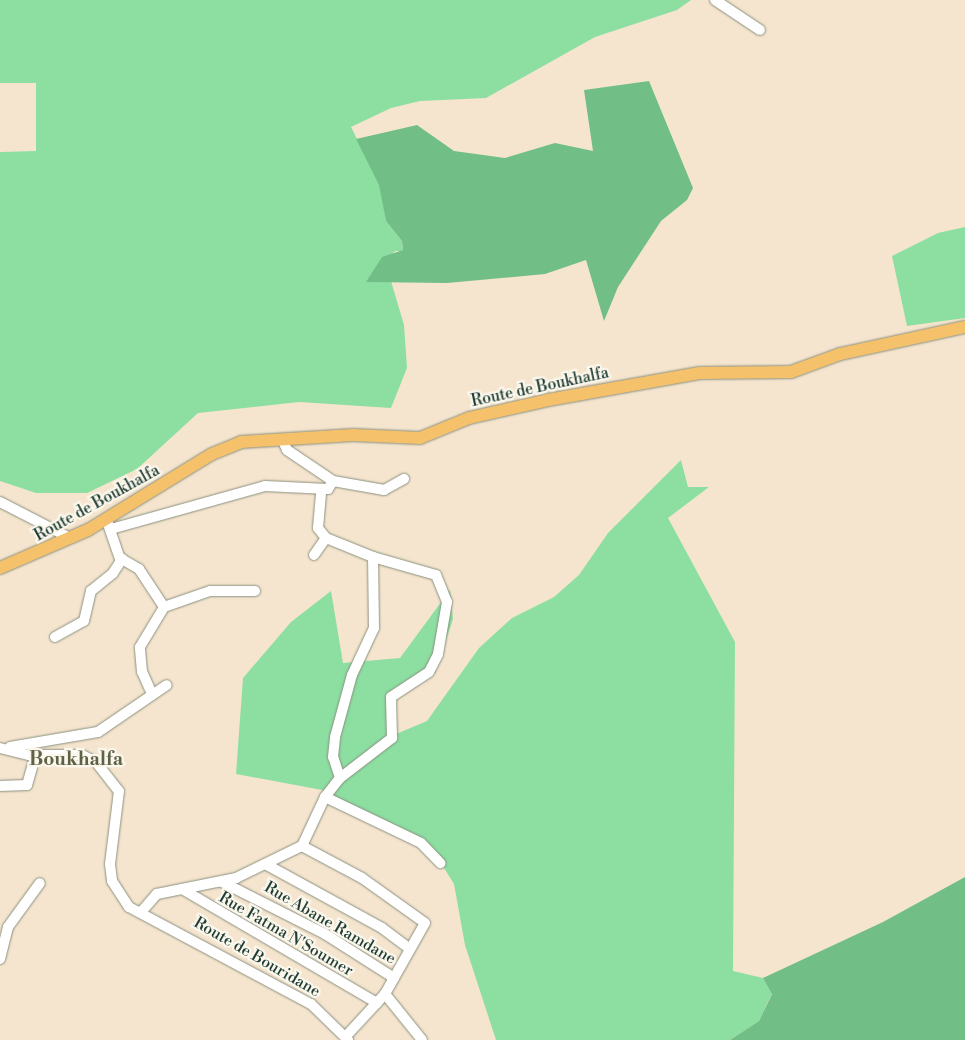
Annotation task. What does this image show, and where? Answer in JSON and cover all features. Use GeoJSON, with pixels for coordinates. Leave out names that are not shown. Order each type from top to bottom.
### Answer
{"type":"FeatureCollection","features":[{"type":"Feature","properties":{"kind":"main road","name":"Route de Boukhalfa"},"geometry":{"type":"LineString","coordinates":[[0,568],[70,538],[109,524],[220,450],[241,442],[353,435],[420,438],[469,418],[548,400],[700,373],[791,372],[840,354],[965,327]]}},
{"type":"Feature","properties":{"kind":"street"},"geometry":{"type":"LineString","coordinates":[[715,0],[760,30]]}},
{"type":"Feature","properties":{"kind":"street"},"geometry":{"type":"LineString","coordinates":[[282,439],[287,450],[334,481],[384,490],[404,479]]}},
{"type":"Feature","properties":{"kind":"street"},"geometry":{"type":"LineString","coordinates":[[164,607],[139,569],[122,559],[109,524],[265,486],[321,491],[334,481]]}},
{"type":"Feature","properties":{"kind":"street"},"geometry":{"type":"LineString","coordinates":[[142,911],[157,894],[222,882],[267,865],[302,846],[325,797],[340,778],[392,738],[391,697],[429,672],[446,624],[447,602],[436,575],[373,557],[318,533],[321,491]]}},
{"type":"Feature","properties":{"kind":"street"},"geometry":{"type":"LineString","coordinates":[[0,502],[70,538]]}},
{"type":"Feature","properties":{"kind":"street"},"geometry":{"type":"LineString","coordinates":[[314,555],[326,538]]}},
{"type":"Feature","properties":{"kind":"street"},"geometry":{"type":"LineString","coordinates":[[340,778],[334,763],[335,737],[352,674],[374,628],[373,557]]}},
{"type":"Feature","properties":{"kind":"street"},"geometry":{"type":"LineString","coordinates":[[54,637],[84,621],[91,591],[113,573],[122,559]]}},
{"type":"Feature","properties":{"kind":"street"},"geometry":{"type":"LineString","coordinates":[[152,694],[142,672],[140,647],[164,607],[210,591],[255,591]]}},
{"type":"Feature","properties":{"kind":"street"},"geometry":{"type":"LineString","coordinates":[[1,748],[98,732],[167,685]]}},
{"type":"Feature","properties":{"kind":"street"},"geometry":{"type":"LineString","coordinates":[[0,786],[27,785],[36,754],[1,748]]}},
{"type":"Feature","properties":{"kind":"street","name":"Route de Bouridane"},"geometry":{"type":"LineString","coordinates":[[36,754],[82,756],[96,762],[119,791],[111,837],[112,881],[129,906],[142,911],[311,1004],[348,1038]]}},
{"type":"Feature","properties":{"kind":"street"},"geometry":{"type":"LineString","coordinates":[[325,797],[421,843],[440,863]]}},
{"type":"Feature","properties":{"kind":"street"},"geometry":{"type":"LineString","coordinates":[[302,846],[422,918],[422,932],[410,949],[385,994],[348,1038]]}},
{"type":"Feature","properties":{"kind":"street"},"geometry":{"type":"LineString","coordinates":[[267,865],[410,949]]}},
{"type":"Feature","properties":{"kind":"street","name":"Rue Abane Ramdane"},"geometry":{"type":"LineString","coordinates":[[222,882],[325,934],[394,978]]}},
{"type":"Feature","properties":{"kind":"street"},"geometry":{"type":"LineString","coordinates":[[0,959],[8,927],[40,883]]}},
{"type":"Feature","properties":{"kind":"street","name":"Rue Fatma N'Soumer"},"geometry":{"type":"LineString","coordinates":[[182,889],[377,1003]]}},
{"type":"Feature","properties":{"kind":"street"},"geometry":{"type":"LineString","coordinates":[[385,994],[422,1040]]}},
{"type":"Feature","properties":{"kind":"green space"},"geometry":{"type":"Polygon","coordinates":[[[0,0],[691,0],[677,10],[595,37],[486,98],[420,101],[391,108],[351,127],[380,185],[386,221],[402,241],[403,251],[395,251],[367,282],[391,281],[404,325],[407,368],[391,408],[299,402],[198,413],[137,469],[87,493],[36,493],[0,481],[0,152],[36,151],[36,83],[0,83],[0,0]]]}},
{"type":"Feature","properties":{"kind":"green space"},"geometry":{"type":"Polygon","coordinates":[[[649,81],[693,188],[687,200],[661,221],[618,287],[604,321],[586,260],[545,274],[447,283],[366,282],[382,257],[403,250],[402,241],[386,221],[379,185],[356,139],[417,125],[454,151],[505,158],[555,143],[593,151],[584,90],[649,81]]]}},
{"type":"Feature","properties":{"kind":"green space"},"geometry":{"type":"Polygon","coordinates":[[[965,227],[965,318],[907,326],[892,256],[938,233],[965,227]]]}},
{"type":"Feature","properties":{"kind":"green space"},"geometry":{"type":"Polygon","coordinates":[[[681,460],[688,487],[709,487],[668,518],[735,642],[733,971],[763,978],[772,993],[759,1021],[730,1040],[496,1040],[465,945],[454,884],[429,844],[322,790],[236,774],[243,678],[291,622],[331,591],[343,663],[400,658],[450,590],[453,619],[435,673],[393,701],[396,734],[427,721],[479,648],[512,618],[554,597],[579,575],[608,533],[681,460]]]}},
{"type":"Feature","properties":{"kind":"green space"},"geometry":{"type":"Polygon","coordinates":[[[965,877],[965,1040],[730,1040],[759,1021],[772,994],[763,978],[883,922],[965,877]]]}},
{"type":"Feature","properties":{"kind":"district","name":"Boukhalfa"},"geometry":{"type":"Point","coordinates":[76,760]}}]}
